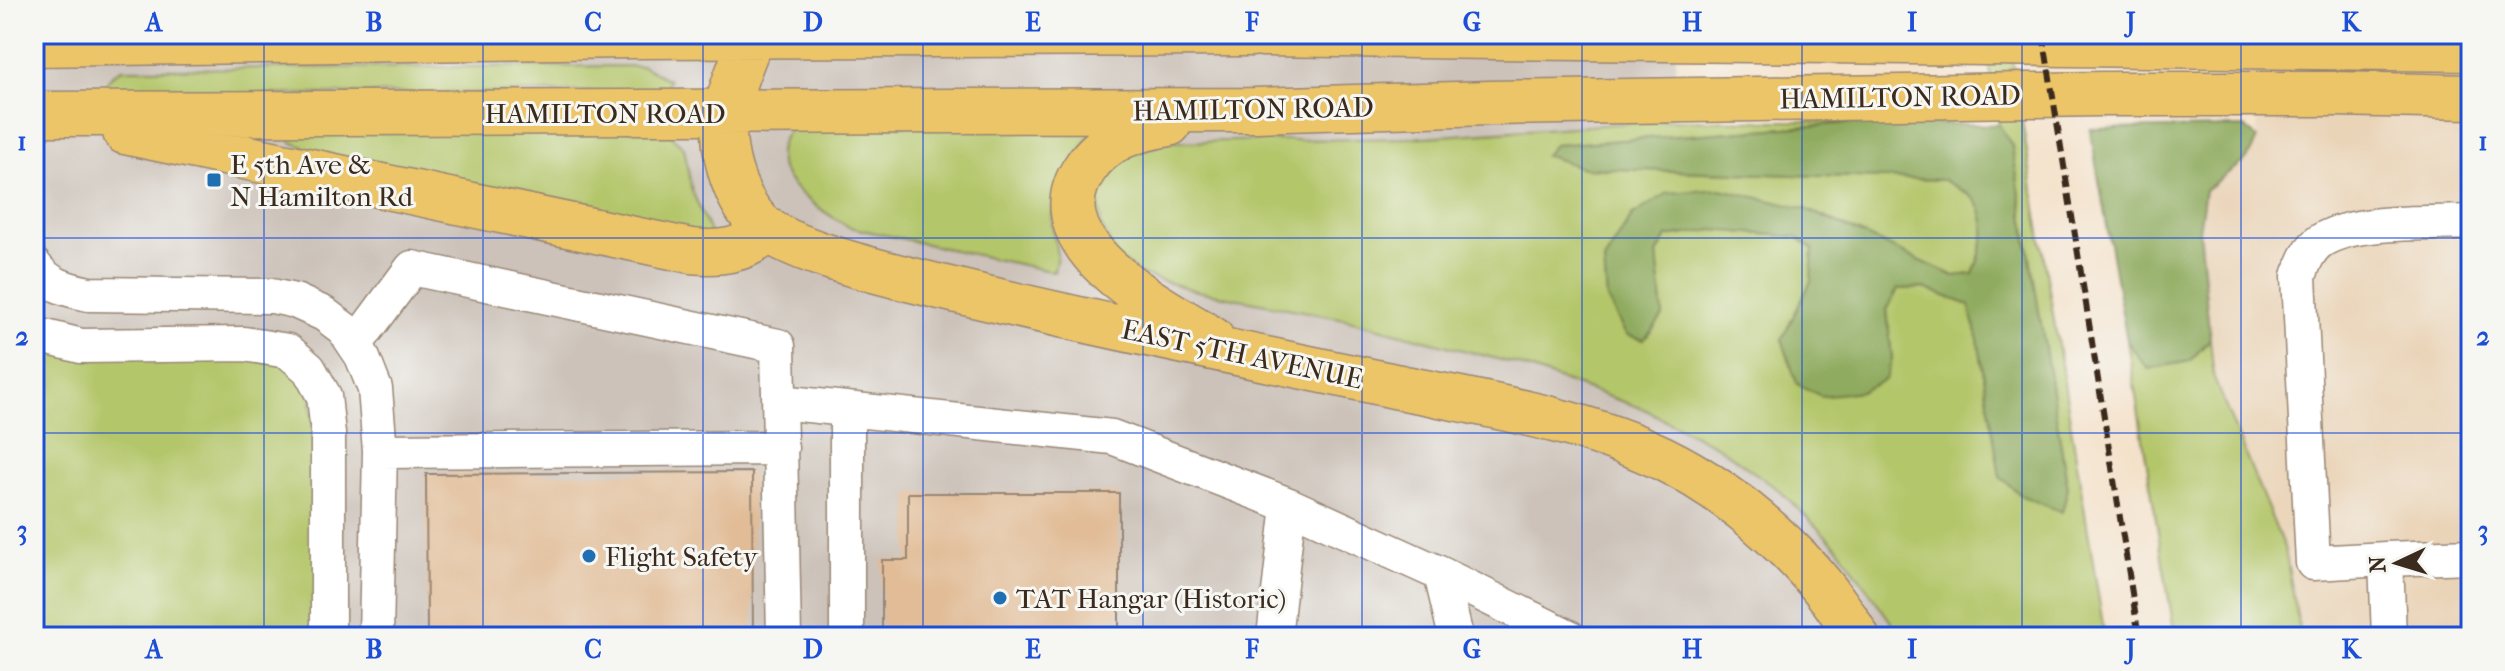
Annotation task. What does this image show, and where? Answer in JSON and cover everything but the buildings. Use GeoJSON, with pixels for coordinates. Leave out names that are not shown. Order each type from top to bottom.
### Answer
{"type":"FeatureCollection","features":[{"type":"Feature","properties":{"kind":"main road"},"geometry":{"type":"LineString","coordinates":[[34,44],[635,36],[1252,34]]}},
{"type":"Feature","properties":{"kind":"main road","name":"HAMILTON ROAD"},"geometry":{"type":"LineString","coordinates":[[1262,34],[2471,49]]}},
{"type":"Feature","properties":{"kind":"main road","name":"EAST 5TH AVENUE"},"geometry":{"type":"LineString","coordinates":[[751,36],[726,112],[727,153],[734,184],[749,211],[780,239],[856,265],[938,286],[1115,328],[1507,410],[1612,438],[1664,459],[1752,517],[1789,550],[1821,586],[1857,637]]}},
{"type":"Feature","properties":{"kind":"main road","name":"HAMILTON ROAD"},"geometry":{"type":"LineString","coordinates":[[37,114],[1255,110],[2072,94],[2471,97]]}},
{"type":"Feature","properties":{"kind":"main road"},"geometry":{"type":"LineString","coordinates":[[1231,351],[1122,281],[1103,265],[1080,238],[1074,198],[1080,175],[1092,158],[1116,139],[1129,133],[1255,110]]}},
{"type":"Feature","properties":{"kind":"main road"},"geometry":{"type":"LineString","coordinates":[[37,114],[691,251],[717,253],[739,249],[768,231]]}},
{"type":"Feature","properties":{"kind":"lane"},"geometry":{"type":"LineString","coordinates":[[2471,222],[2360,226],[2322,240],[2308,255],[2299,276],[2313,563],[2471,556]]}},
{"type":"Feature","properties":{"kind":"lane"},"geometry":{"type":"LineString","coordinates":[[34,265],[45,279],[54,284],[89,294],[272,296],[295,301],[324,314],[344,329],[355,345],[375,389],[380,451],[376,637]]}},
{"type":"Feature","properties":{"kind":"lane"},"geometry":{"type":"LineString","coordinates":[[355,345],[412,268],[778,346],[784,637]]}},
{"type":"Feature","properties":{"kind":"lane"},"geometry":{"type":"LineString","coordinates":[[34,334],[81,346],[244,344],[288,351],[309,369],[324,396],[328,434],[328,637]]}},
{"type":"Feature","properties":{"kind":"lane"},"geometry":{"type":"LineString","coordinates":[[780,402],[1112,437],[1289,505],[1441,574],[1569,637]]}},
{"type":"Feature","properties":{"kind":"lane"},"geometry":{"type":"LineString","coordinates":[[847,409],[847,637]]}},
{"type":"Feature","properties":{"kind":"lane"},"geometry":{"type":"LineString","coordinates":[[380,451],[781,448]]}},
{"type":"Feature","properties":{"kind":"lane"},"geometry":{"type":"LineString","coordinates":[[1274,637],[1289,505]]}},
{"type":"Feature","properties":{"kind":"lane"},"geometry":{"type":"LineString","coordinates":[[2386,559],[2389,637]]}},
{"type":"Feature","properties":{"kind":"lane"},"geometry":{"type":"LineString","coordinates":[[1441,574],[1456,637]]}},
{"type":"Feature","properties":{"kind":"shaded area"},"geometry":{"type":"Polygon","coordinates":[[[1676,34],[1675,120],[1410,138],[1169,142],[1142,275],[1197,291],[1345,319],[1512,363],[1644,409],[1720,448],[1779,490],[1840,550],[1893,625],[1898,637],[328,637],[34,334],[34,44],[1676,34]]]}},
{"type":"Feature","properties":{"kind":"shaded area"},"geometry":{"type":"Polygon","coordinates":[[[2257,34],[2471,34],[2471,637],[2301,637],[2285,550],[2214,379],[2199,230],[2205,190],[2247,159],[2257,139],[2257,34]]]}},
{"type":"Feature","properties":{"kind":"green space"},"geometry":{"type":"Polygon","coordinates":[[[1984,34],[2008,34],[2105,637],[1898,637],[1893,625],[1840,550],[1779,490],[1720,448],[1644,409],[1512,363],[1345,319],[1197,291],[1142,275],[1117,257],[1101,225],[1099,198],[1103,182],[1132,154],[1169,142],[1410,138],[1675,120],[1866,122],[1554,145],[1545,155],[1583,168],[1944,180],[1966,192],[1976,201],[1984,219],[1982,247],[1973,274],[1954,276],[1806,209],[1632,215],[1604,261],[1607,299],[1663,316],[1657,254],[1667,237],[1713,230],[1797,237],[1813,249],[1811,281],[1782,340],[1892,359],[1887,310],[1898,289],[1924,288],[1970,305],[1977,333],[2068,489],[2012,146],[1999,125],[1984,34]]]}},
{"type":"Feature","properties":{"kind":"green space"},"geometry":{"type":"Polygon","coordinates":[[[642,66],[669,80],[665,91],[106,96],[109,80],[122,69],[642,66]]]}},
{"type":"Feature","properties":{"kind":"green space"},"geometry":{"type":"Polygon","coordinates":[[[1866,122],[1999,125],[2012,146],[2068,489],[2062,512],[2022,496],[2000,477],[1977,333],[1969,305],[1924,288],[1898,289],[1887,310],[1892,359],[1886,379],[1862,391],[1821,396],[1797,384],[1782,339],[1811,281],[1813,249],[1797,237],[1713,230],[1667,237],[1657,254],[1663,316],[1644,340],[1626,335],[1607,299],[1604,261],[1633,215],[1668,193],[1721,189],[1806,209],[1954,276],[1973,274],[1982,247],[1984,219],[1976,201],[1969,195],[1944,180],[1583,168],[1545,155],[1554,145],[1866,122]]]}},
{"type":"Feature","properties":{"kind":"green space"},"geometry":{"type":"Polygon","coordinates":[[[1090,124],[1090,133],[1053,201],[1052,224],[1057,255],[1054,272],[849,227],[820,209],[793,185],[783,172],[779,157],[781,142],[792,127],[1090,124]]]}},
{"type":"Feature","properties":{"kind":"green space"},"geometry":{"type":"Polygon","coordinates":[[[2245,127],[2257,139],[2247,159],[2205,190],[2199,230],[2210,339],[2190,361],[2148,369],[2127,341],[2090,129],[2245,127]]]}},
{"type":"Feature","properties":{"kind":"green space"},"geometry":{"type":"Polygon","coordinates":[[[664,129],[684,148],[692,191],[710,232],[707,238],[313,151],[291,142],[290,132],[664,129]]]}},
{"type":"Feature","properties":{"kind":"green space"},"geometry":{"type":"Polygon","coordinates":[[[34,334],[244,344],[309,369],[328,637],[34,637],[34,334]]]}},
{"type":"Feature","properties":{"kind":"green space"},"geometry":{"type":"Polygon","coordinates":[[[2210,339],[2214,379],[2285,550],[2301,637],[2175,637],[2127,341],[2148,369],[2190,361],[2210,339]]]}},
{"type":"Feature","properties":{"kind":"railway"},"geometry":{"type":"LineString","coordinates":[[2043,34],[2139,637]]}},
{"type":"Feature","properties":{"kind":"place","name":"E 5th Ave & N Hamilton Rd"},"geometry":{"type":"Point","coordinates":[214,180]}},
{"type":"Feature","properties":{"kind":"place","name":"Flight Safety"},"geometry":{"type":"Point","coordinates":[589,556]}},
{"type":"Feature","properties":{"kind":"place","name":"TAT Hangar (Historic)"},"geometry":{"type":"Point","coordinates":[1000,598]}}]}
